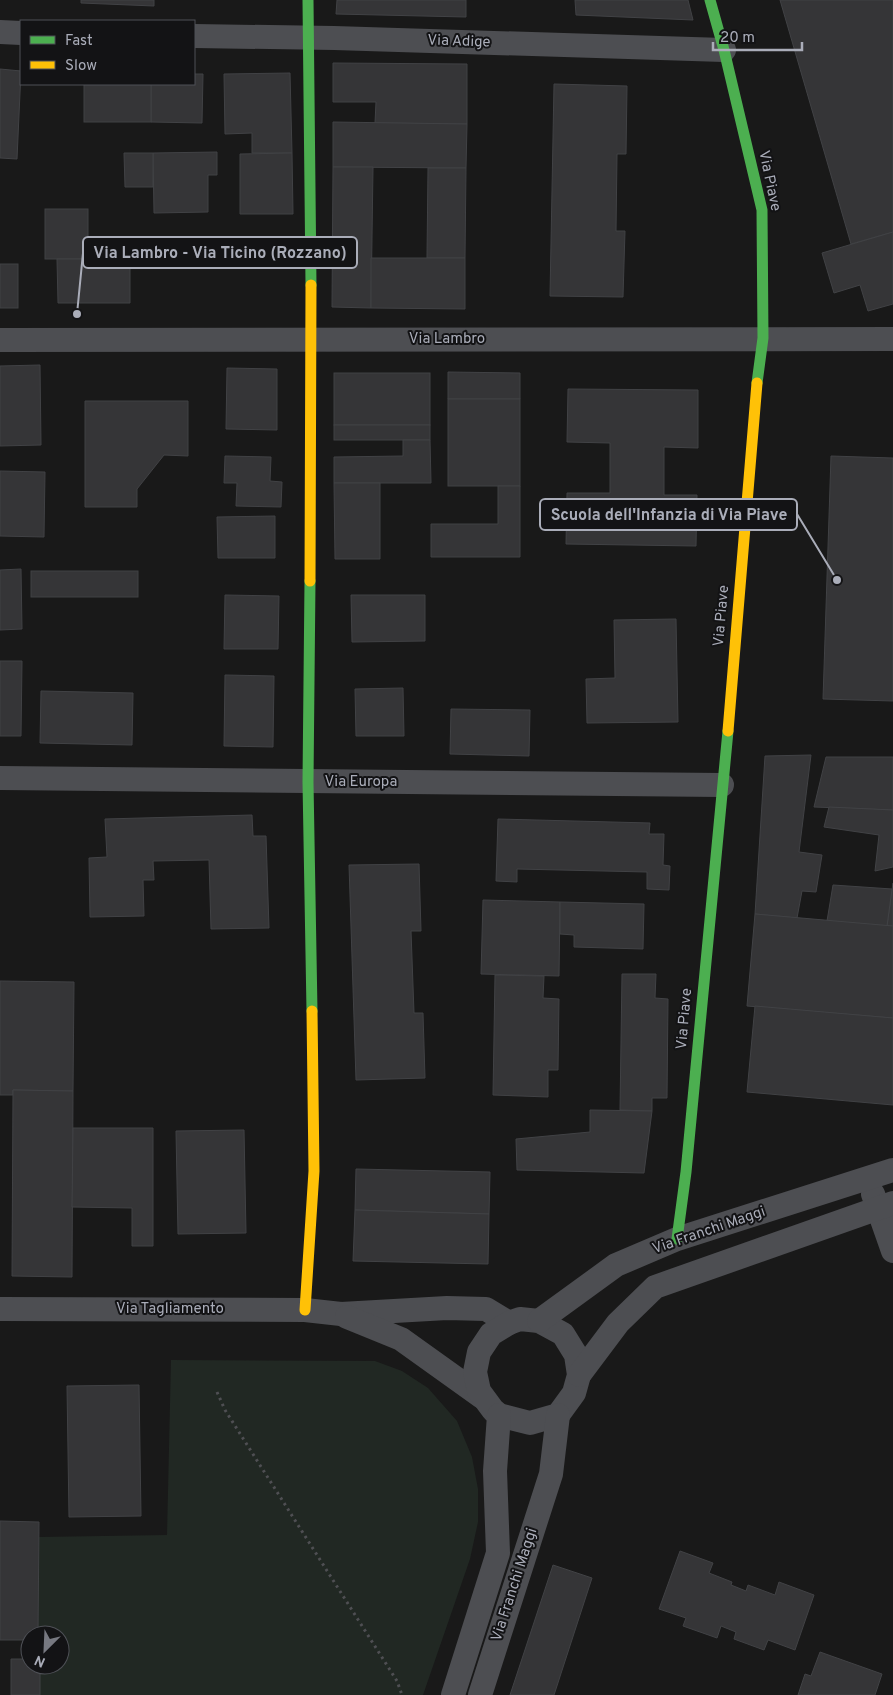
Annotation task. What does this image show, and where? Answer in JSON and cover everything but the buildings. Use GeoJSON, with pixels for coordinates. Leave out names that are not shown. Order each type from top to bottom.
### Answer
{"type":"FeatureCollection","features":[{"type":"Feature","properties":{"kind":"street"},"geometry":{"type":"LineString","coordinates":[[306,1310],[314,1171],[308,782],[312,340],[308,0]]}},
{"type":"Feature","properties":{"kind":"street","name":"Via Piave"},"geometry":{"type":"LineString","coordinates":[[677,1239],[686,1172],[757,380],[764,338],[762,210],[724,50],[710,0]]}},
{"type":"Feature","properties":{"kind":"street"},"geometry":{"type":"LineString","coordinates":[[0,32],[20,33]]}},
{"type":"Feature","properties":{"kind":"street","name":"Via Adige"},"geometry":{"type":"LineString","coordinates":[[195,36],[724,50]]}},
{"type":"Feature","properties":{"kind":"street","name":"Via Lambro"},"geometry":{"type":"LineString","coordinates":[[0,340],[893,339]]}},
{"type":"Feature","properties":{"kind":"street","name":"Via Europa"},"geometry":{"type":"LineString","coordinates":[[0,778],[722,785]]}},
{"type":"Feature","properties":{"kind":"street","name":"Via Franchi Maggi"},"geometry":{"type":"LineString","coordinates":[[539,1321],[616,1265],[677,1239],[893,1170]]}},
{"type":"Feature","properties":{"kind":"street"},"geometry":{"type":"LineString","coordinates":[[868,1178],[886,1206],[893,1252]]}},
{"type":"Feature","properties":{"kind":"street"},"geometry":{"type":"LineString","coordinates":[[579,1375],[576,1355],[563,1334],[539,1321],[520,1320],[508,1322],[491,1334],[479,1352],[475,1372],[482,1397],[499,1415],[530,1423],[558,1415],[574,1393],[579,1375],[618,1323],[655,1286],[886,1206]]}},
{"type":"Feature","properties":{"kind":"street","name":"Via Tagliamento"},"geometry":{"type":"LineString","coordinates":[[0,1309],[306,1310],[340,1314],[447,1308],[486,1308],[508,1322]]}},
{"type":"Feature","properties":{"kind":"street","name":"Via Tagliamento"},"geometry":{"type":"LineString","coordinates":[[340,1314],[401,1339],[482,1397]]}},
{"type":"Feature","properties":{"kind":"street","name":"Via Franchi Maggi"},"geometry":{"type":"LineString","coordinates":[[453,1695],[498,1552],[495,1471],[499,1415]]}},
{"type":"Feature","properties":{"kind":"street","name":"Via Franchi Maggi"},"geometry":{"type":"LineString","coordinates":[[480,1695],[551,1474],[558,1415]]}},
{"type":"Feature","properties":{"kind":"path"},"geometry":{"type":"LineString","coordinates":[[216,1392],[225,1410],[397,1681],[402,1695]]}},
{"type":"Feature","properties":{"kind":"shaded area"},"geometry":{"type":"Polygon","coordinates":[[[171,1360],[375,1361],[402,1371],[428,1388],[457,1421],[472,1457],[478,1489],[478,1522],[470,1559],[423,1695],[40,1695],[40,1675],[70,1675],[70,1625],[38,1625],[39,1537],[167,1535],[171,1360]]]}},
{"type":"Feature","properties":{"kind":"traffic: fast"},"geometry":{"type":"LineString","coordinates":[[308,0],[311,285]]}},
{"type":"Feature","properties":{"kind":"traffic: fast"},"geometry":{"type":"LineString","coordinates":[[710,0],[724,50],[762,210],[763,338],[757,383]]}},
{"type":"Feature","properties":{"kind":"traffic: fast"},"geometry":{"type":"LineString","coordinates":[[310,581],[308,782],[312,1011]]}},
{"type":"Feature","properties":{"kind":"traffic: fast"},"geometry":{"type":"LineString","coordinates":[[677,1239],[686,1172],[728,731]]}},
{"type":"Feature","properties":{"kind":"traffic: slow"},"geometry":{"type":"LineString","coordinates":[[310,581],[311,285]]}},
{"type":"Feature","properties":{"kind":"traffic: slow"},"geometry":{"type":"LineString","coordinates":[[728,731],[757,383]]}},
{"type":"Feature","properties":{"kind":"traffic: slow"},"geometry":{"type":"LineString","coordinates":[[305,1310],[314,1171],[312,1011]]}},
{"type":"Feature","properties":{"kind":"place","name":"Via Lambro - Via Ticino (Rozzano)"},"geometry":{"type":"Point","coordinates":[77,314]}},
{"type":"Feature","properties":{"kind":"place","name":"Scuola dell'Infanzia di Via Piave"},"geometry":{"type":"Point","coordinates":[837,580]}}]}
